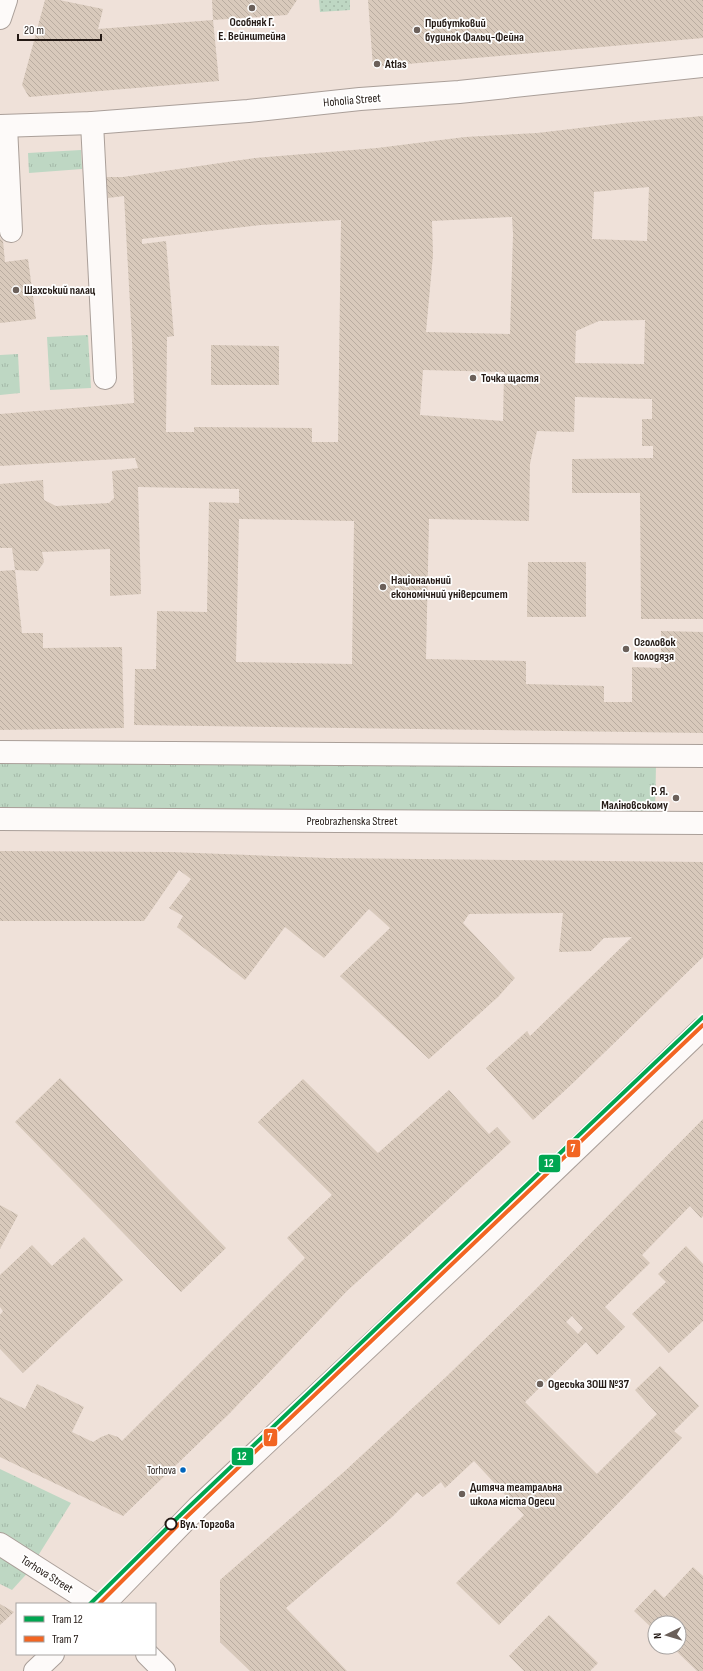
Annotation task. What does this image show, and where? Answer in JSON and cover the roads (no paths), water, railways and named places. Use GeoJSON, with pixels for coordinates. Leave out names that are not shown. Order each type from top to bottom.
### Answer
{"type":"FeatureCollection","features":[{"type":"Feature","properties":{"kind":"street"},"geometry":{"type":"LineString","coordinates":[[0,18],[6,0]]}},
{"type":"Feature","properties":{"kind":"street","name":"Hoholia Street"},"geometry":{"type":"LineString","coordinates":[[3,126],[92,123],[248,111],[360,99],[459,92],[703,66]]}},
{"type":"Feature","properties":{"kind":"street"},"geometry":{"type":"LineString","coordinates":[[92,123],[105,378]]}},
{"type":"Feature","properties":{"kind":"street"},"geometry":{"type":"LineString","coordinates":[[3,126],[10,231]]}},
{"type":"Feature","properties":{"kind":"street"},"geometry":{"type":"LineString","coordinates":[[0,752],[703,756]]}},
{"type":"Feature","properties":{"kind":"street","name":"Preobrazhenska Street"},"geometry":{"type":"LineString","coordinates":[[0,819],[703,823]]}},
{"type":"Feature","properties":{"kind":"street"},"geometry":{"type":"LineString","coordinates":[[97,1603],[480,1242],[703,1028]]}},
{"type":"Feature","properties":{"kind":"street","name":"Torhova Street"},"geometry":{"type":"LineString","coordinates":[[0,1544],[97,1603]]}},
{"type":"Feature","properties":{"kind":"street"},"geometry":{"type":"LineString","coordinates":[[35,1671],[52,1655]]}},
{"type":"Feature","properties":{"kind":"street"},"geometry":{"type":"LineString","coordinates":[[148,1655],[164,1671]]}},
{"type":"Feature","properties":{"kind":"tram line","name":"12"},"geometry":{"type":"LineString","coordinates":[[91,1603],[171,1524],[703,1017]]}},
{"type":"Feature","properties":{"kind":"tram line","name":"7"},"geometry":{"type":"LineString","coordinates":[[100,1603],[175,1528],[703,1025]]}},
{"type":"Feature","properties":{"kind":"place","name":"Особняк Г. Е. Вейнштейна"},"geometry":{"type":"Point","coordinates":[252,8]}},
{"type":"Feature","properties":{"kind":"place","name":"Прибутковий будинок Фальц-Фейна"},"geometry":{"type":"Point","coordinates":[417,30]}},
{"type":"Feature","properties":{"kind":"place","name":"Atlas"},"geometry":{"type":"Point","coordinates":[377,64]}},
{"type":"Feature","properties":{"kind":"place","name":"Шахський палац"},"geometry":{"type":"Point","coordinates":[16,290]}},
{"type":"Feature","properties":{"kind":"place","name":"Точка щастя"},"geometry":{"type":"Point","coordinates":[473,378]}},
{"type":"Feature","properties":{"kind":"place","name":"Національний економічний університет"},"geometry":{"type":"Point","coordinates":[383,587]}},
{"type":"Feature","properties":{"kind":"place","name":"Оголовок колодязя"},"geometry":{"type":"Point","coordinates":[626,649]}},
{"type":"Feature","properties":{"kind":"place","name":"Р. Я. Маліновському"},"geometry":{"type":"Point","coordinates":[676,798]}},
{"type":"Feature","properties":{"kind":"place","name":"Одеська ЗОШ №37"},"geometry":{"type":"Point","coordinates":[540,1384]}},
{"type":"Feature","properties":{"kind":"place","name":"Torhova"},"geometry":{"type":"Point","coordinates":[183,1470]}},
{"type":"Feature","properties":{"kind":"place","name":"Дитяча театральна школа міста Одеси"},"geometry":{"type":"Point","coordinates":[462,1494]}},
{"type":"Feature","properties":{"kind":"place","name":"Вул. Торгова"},"geometry":{"type":"Point","coordinates":[171,1524]}}]}
